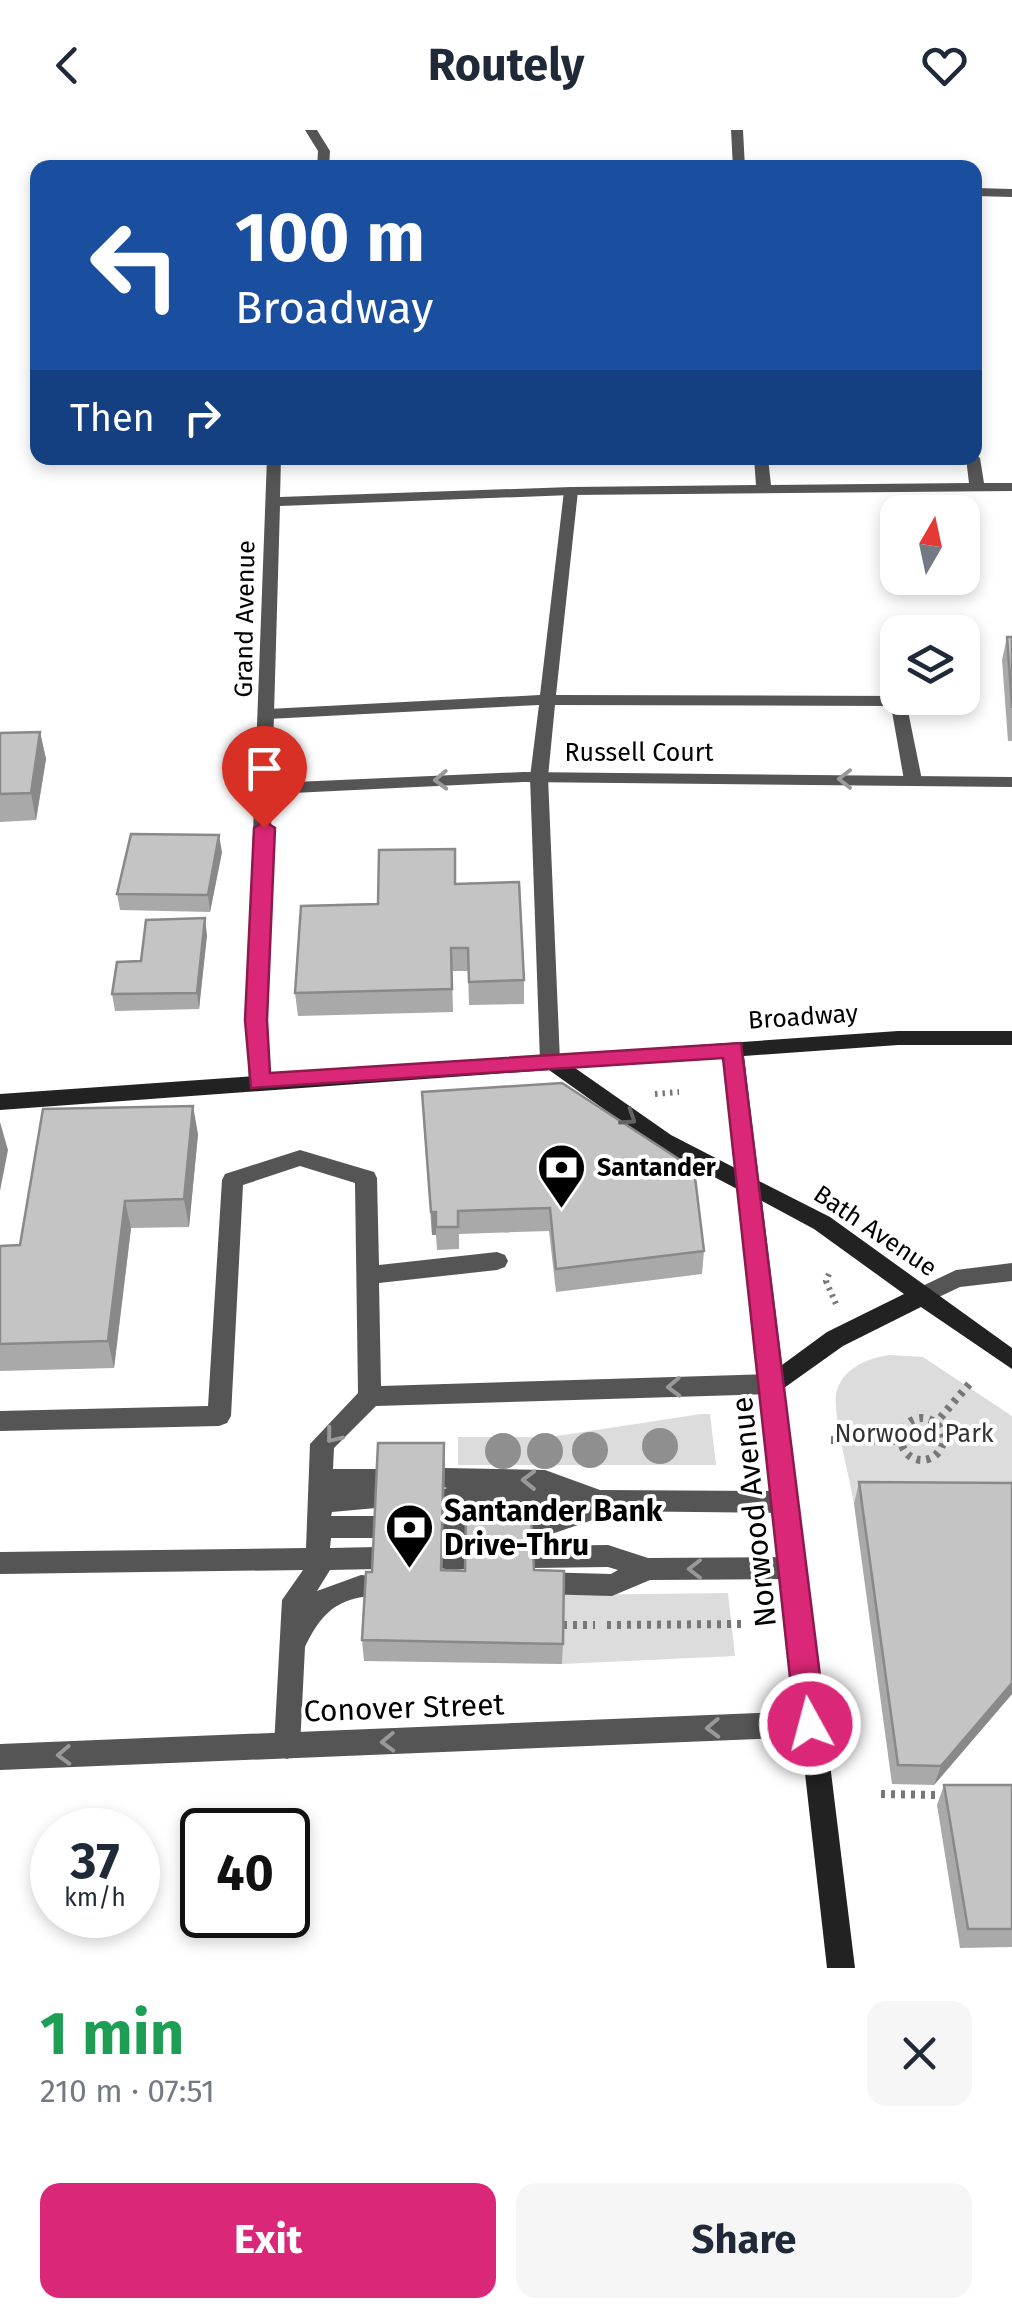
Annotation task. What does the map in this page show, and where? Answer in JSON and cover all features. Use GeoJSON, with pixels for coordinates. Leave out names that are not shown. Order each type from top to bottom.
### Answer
{"type":"FeatureCollection","features":[{"type":"Feature","properties":{"kind":"street"},"geometry":{"type":"LineString","coordinates":[[311,130],[324,151],[324,160]]}},
{"type":"Feature","properties":{"kind":"street"},"geometry":{"type":"LineString","coordinates":[[737,130],[739,160]]}},
{"type":"Feature","properties":{"kind":"street"},"geometry":{"type":"LineString","coordinates":[[982,192],[1012,193]]}},
{"type":"Feature","properties":{"kind":"street","name":"Grand Avenue"},"geometry":{"type":"LineString","coordinates":[[259,1082],[256,1020],[274,465]]}},
{"type":"Feature","properties":{"kind":"street"},"geometry":{"type":"LineString","coordinates":[[762,465],[764,489]]}},
{"type":"Feature","properties":{"kind":"street"},"geometry":{"type":"LineString","coordinates":[[974,465],[977,487]]}},
{"type":"Feature","properties":{"kind":"street"},"geometry":{"type":"LineString","coordinates":[[272,502],[571,491],[1012,487]]}},
{"type":"Feature","properties":{"kind":"street"},"geometry":{"type":"LineString","coordinates":[[550,1061],[539,777],[571,491]]}},
{"type":"Feature","properties":{"kind":"street"},"geometry":{"type":"LineString","coordinates":[[268,714],[545,700],[898,701],[913,780]]}},
{"type":"Feature","properties":{"kind":"street","name":"Russell Court"},"geometry":{"type":"LineString","coordinates":[[266,789],[539,777],[1012,782]]}},
{"type":"Feature","properties":{"kind":"street","name":"Broadway"},"geometry":{"type":"LineString","coordinates":[[0,1102],[898,1038],[1012,1038]]}},
{"type":"Feature","properties":{"kind":"street","name":"Norwood Avenue"},"geometry":{"type":"LineString","coordinates":[[733,1049],[841,1968]]}},
{"type":"Feature","properties":{"kind":"street","name":"Bath Avenue"},"geometry":{"type":"LineString","coordinates":[[550,1061],[664,1141],[822,1223],[1012,1360]]}},
{"type":"Feature","properties":{"kind":"street"},"geometry":{"type":"LineString","coordinates":[[0,1421],[219,1416],[233,1180],[300,1158],[366,1178],[370,1396]]}},
{"type":"Feature","properties":{"kind":"street"},"geometry":{"type":"LineString","coordinates":[[368,1275],[497,1262]]}},
{"type":"Feature","properties":{"kind":"street"},"geometry":{"type":"LineString","coordinates":[[287,1746],[295,1600],[317,1572],[322,1444],[370,1396],[772,1384],[835,1339],[956,1279],[1012,1272]]}},
{"type":"Feature","properties":{"kind":"street"},"geometry":{"type":"LineString","coordinates":[[320,1502],[378,1489]]}},
{"type":"Feature","properties":{"kind":"street"},"geometry":{"type":"LineString","coordinates":[[444,1489],[610,1502],[786,1502]]}},
{"type":"Feature","properties":{"kind":"street"},"geometry":{"type":"LineString","coordinates":[[320,1502],[376,1528]]}},
{"type":"Feature","properties":{"kind":"street"},"geometry":{"type":"LineString","coordinates":[[443,1526],[543,1526],[610,1502]]}},
{"type":"Feature","properties":{"kind":"street"},"geometry":{"type":"LineString","coordinates":[[291,1663],[299,1628],[314,1609],[350,1588],[374,1586],[318,1558]]}},
{"type":"Feature","properties":{"kind":"street"},"geometry":{"type":"LineString","coordinates":[[0,1564],[376,1558]]}},
{"type":"Feature","properties":{"kind":"street"},"geometry":{"type":"LineString","coordinates":[[532,1570],[612,1584],[648,1569],[792,1568]]}},
{"type":"Feature","properties":{"kind":"street","name":"Conover Street"},"geometry":{"type":"LineString","coordinates":[[0,1757],[810,1724]]}},
{"type":"Feature","properties":{"kind":"path"},"geometry":{"type":"LineString","coordinates":[[830,1274],[827,1287],[836,1305]]}},
{"type":"Feature","properties":{"kind":"path"},"geometry":{"type":"LineString","coordinates":[[934,1425],[971,1382]]}},
{"type":"Feature","properties":{"kind":"path"},"geometry":{"type":"LineString","coordinates":[[832,1440],[898,1440],[912,1456],[934,1457],[944,1442],[941,1430],[916,1420],[904,1424],[898,1440]]}},
{"type":"Feature","properties":{"kind":"path"},"geometry":{"type":"LineString","coordinates":[[563,1625],[741,1624]]}},
{"type":"Feature","properties":{"kind":"path"},"geometry":{"type":"LineString","coordinates":[[881,1794],[936,1795]]}},
{"type":"Feature","properties":{"kind":"green space","name":"Norwood Park"},"geometry":{"type":"Polygon","coordinates":[[[889,1355],[923,1357],[1012,1416],[1012,1505],[854,1504],[839,1433],[836,1395],[849,1372],[864,1362],[889,1355]]]}},
{"type":"Feature","properties":{"kind":"green space"},"geometry":{"type":"Polygon","coordinates":[[[710,1414],[716,1465],[458,1465],[458,1437],[550,1437],[710,1414]]]}},
{"type":"Feature","properties":{"kind":"green space"},"geometry":{"type":"Polygon","coordinates":[[[728,1593],[735,1656],[562,1664],[563,1595],[728,1593]]]}},
{"type":"Feature","properties":{"kind":"building"},"geometry":{"type":"Polygon","coordinates":[[[1007,637],[1012,637],[1012,708],[1007,637]]]}},
{"type":"Feature","properties":{"kind":"building"},"geometry":{"type":"Polygon","coordinates":[[[40,732],[31,793],[0,794],[0,733],[40,732]]]}},
{"type":"Feature","properties":{"kind":"building"},"geometry":{"type":"Polygon","coordinates":[[[131,834],[219,835],[208,895],[117,894],[131,834]]]}},
{"type":"Feature","properties":{"kind":"building"},"geometry":{"type":"Polygon","coordinates":[[[455,849],[455,884],[519,882],[524,980],[469,982],[468,948],[451,948],[452,989],[295,993],[301,906],[378,904],[379,850],[455,849]]]}},
{"type":"Feature","properties":{"kind":"building"},"geometry":{"type":"Polygon","coordinates":[[[205,918],[197,993],[112,994],[117,962],[141,961],[146,920],[205,918]]]}},
{"type":"Feature","properties":{"kind":"building","name":"Santander"},"geometry":{"type":"Polygon","coordinates":[[[562,1083],[694,1169],[704,1251],[556,1269],[550,1208],[458,1211],[458,1227],[436,1227],[436,1212],[431,1212],[422,1092],[562,1083]]]}},
{"type":"Feature","properties":{"kind":"building"},"geometry":{"type":"Polygon","coordinates":[[[193,1106],[184,1199],[125,1201],[108,1341],[0,1344],[0,1246],[20,1245],[43,1109],[193,1106]]]}},
{"type":"Feature","properties":{"kind":"building","name":"Santander Bank Drive-Thru"},"geometry":{"type":"Polygon","coordinates":[[[378,1443],[444,1443],[441,1570],[465,1571],[466,1515],[531,1515],[534,1570],[564,1571],[563,1644],[362,1640],[366,1572],[372,1572],[378,1443]]]}},
{"type":"Feature","properties":{"kind":"building"},"geometry":{"type":"Polygon","coordinates":[[[859,1482],[1012,1483],[1012,1683],[941,1766],[898,1765],[859,1482]]]}},
{"type":"Feature","properties":{"kind":"building"},"geometry":{"type":"Polygon","coordinates":[[[944,1785],[1012,1785],[1012,1929],[968,1929],[944,1785]]]}},
{"type":"Feature","properties":{"kind":"place","name":"Santander"},"geometry":{"type":"Point","coordinates":[562,1210]}},
{"type":"Feature","properties":{"kind":"place","name":"Santander Bank Drive-Thru"},"geometry":{"type":"Point","coordinates":[409,1570]}},
{"type":"Feature","properties":{"kind":"route"},"geometry":{"type":"LineString","coordinates":[[264,828],[256,1020],[259,1082],[733,1049],[810,1724]]}}]}
